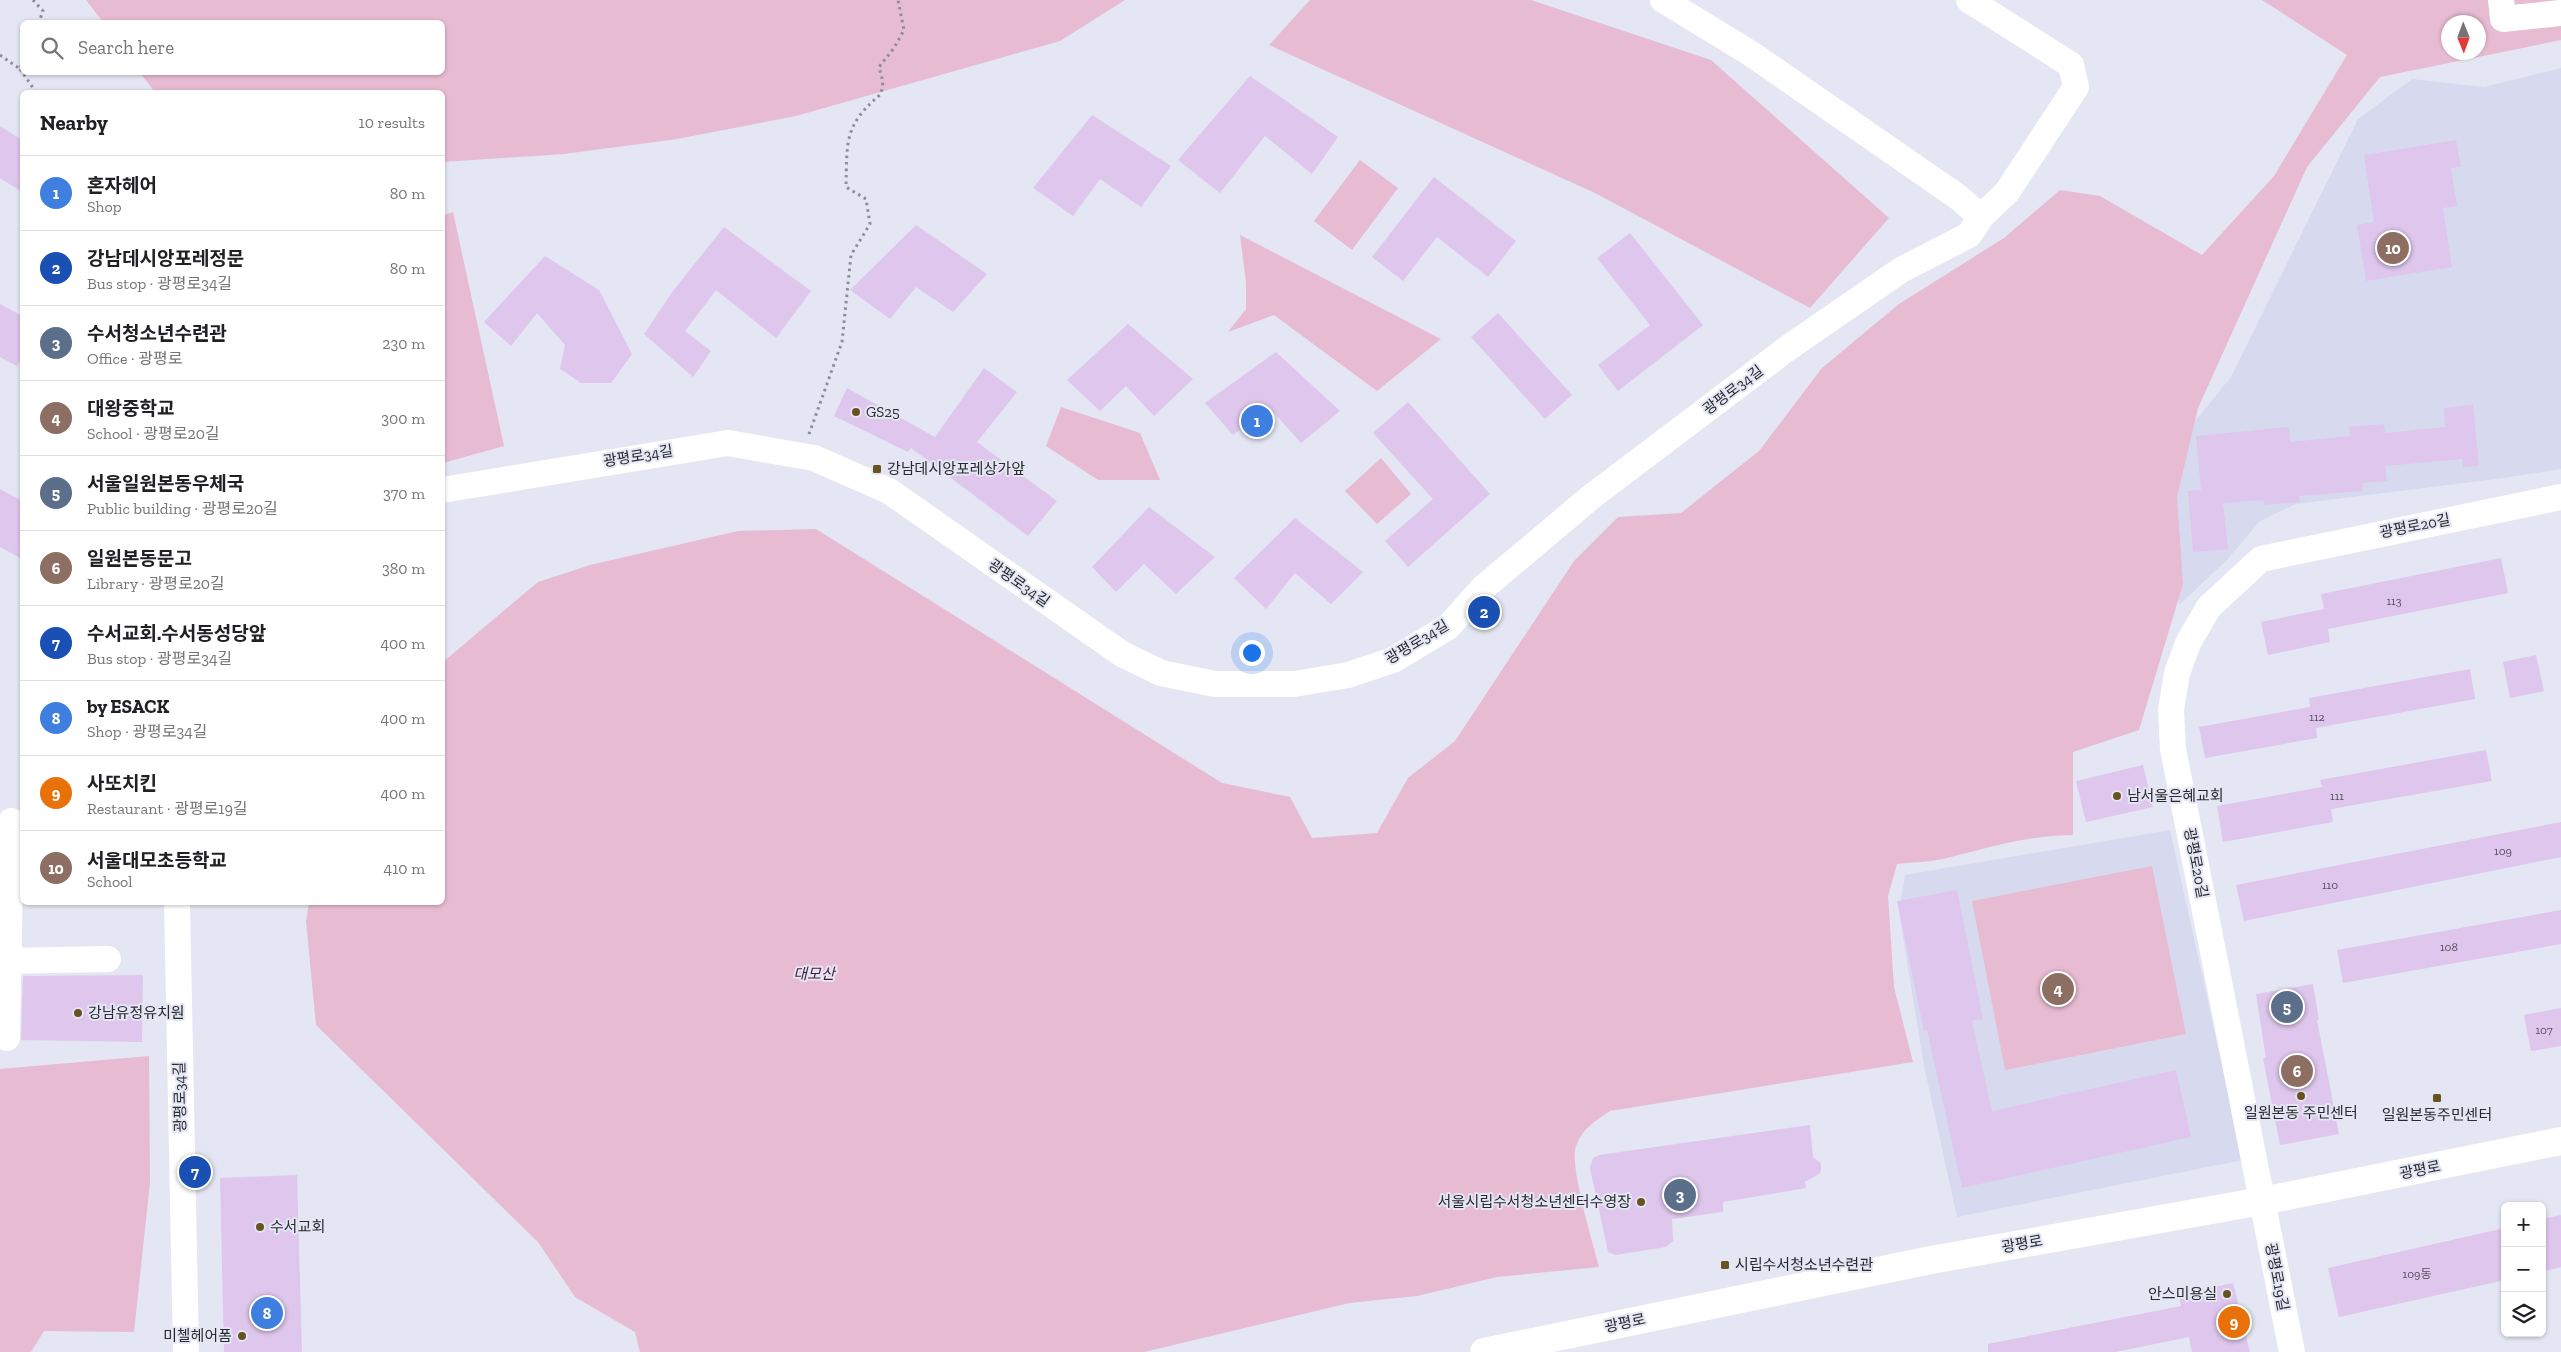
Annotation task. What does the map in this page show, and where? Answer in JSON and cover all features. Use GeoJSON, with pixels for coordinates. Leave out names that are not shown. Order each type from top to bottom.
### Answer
{"type":"FeatureCollection","features":[{"type":"Feature","properties":{"kind":"main road","name":"광평로"},"geometry":{"type":"LineString","coordinates":[[1484,1352],[1932,1260],[2262,1201],[2561,1142]]}},
{"type":"Feature","properties":{"kind":"street"},"geometry":{"type":"LineString","coordinates":[[1663,0],[1750,52],[1958,197],[1981,217]]}},
{"type":"Feature","properties":{"kind":"street","name":"광평로34길"},"geometry":{"type":"LineString","coordinates":[[445,490],[728,443],[814,458],[852,473],[889,491],[1122,654],[1161,673],[1215,684],[1294,684],[1348,675],[1393,660],[1448,627],[1483,588],[1591,498],[1788,348],[1901,270],[1969,235],[1981,217],[2007,192],[2076,86],[2071,65],[1969,0]]}},
{"type":"Feature","properties":{"kind":"street"},"geometry":{"type":"LineString","coordinates":[[2501,0],[2503,19],[2561,12]]}},
{"type":"Feature","properties":{"kind":"street","name":"광평로20길"},"geometry":{"type":"LineString","coordinates":[[2262,1201],[2173,749],[2172,710],[2177,673],[2188,643],[2209,607],[2261,559],[2561,497]]}},
{"type":"Feature","properties":{"kind":"street"},"geometry":{"type":"LineString","coordinates":[[7,1038],[4,961],[11,821]]}},
{"type":"Feature","properties":{"kind":"street","name":"광평로34길"},"geometry":{"type":"LineString","coordinates":[[177,905],[186,1352]]}},
{"type":"Feature","properties":{"kind":"street"},"geometry":{"type":"LineString","coordinates":[[4,961],[108,959]]}},
{"type":"Feature","properties":{"kind":"street","name":"광평로19길"},"geometry":{"type":"LineString","coordinates":[[2262,1201],[2292,1352]]}},
{"type":"Feature","properties":{"kind":"path"},"geometry":{"type":"LineString","coordinates":[[33,0],[44,12],[40,20]]}},
{"type":"Feature","properties":{"kind":"path"},"geometry":{"type":"LineString","coordinates":[[801,456],[842,342],[851,254],[870,224],[866,199],[846,187],[849,132],[862,110],[881,94],[883,82],[879,67],[894,48],[904,30],[898,0]]}},
{"type":"Feature","properties":{"kind":"path"},"geometry":{"type":"LineString","coordinates":[[0,55],[20,69]]}},
{"type":"Feature","properties":{"kind":"path"},"geometry":{"type":"LineString","coordinates":[[24,75],[35,90]]}},
{"type":"Feature","properties":{"kind":"shaded area"},"geometry":{"type":"Polygon","coordinates":[[[2561,68],[2561,469],[2296,504],[2260,521],[2226,561],[2179,605],[2171,496],[2195,421],[2231,377],[2358,119],[2412,79],[2484,87],[2561,68]]]}},
{"type":"Feature","properties":{"kind":"shaded area"},"geometry":{"type":"Polygon","coordinates":[[[2170,830],[2243,1160],[1957,1217],[1924,1066],[1899,912],[1905,875],[2170,830]]]}},
{"type":"Feature","properties":{"kind":"green space"},"geometry":{"type":"Polygon","coordinates":[[[86,0],[1125,0],[1060,41],[796,116],[677,139],[564,154],[445,162],[445,90],[153,90],[142,75],[445,75],[445,20],[101,20],[86,0]]]}},
{"type":"Feature","properties":{"kind":"green space"},"geometry":{"type":"Polygon","coordinates":[[[1310,0],[1531,0],[1711,60],[1889,218],[1810,308],[1595,193],[1269,45],[1310,0]]]}},
{"type":"Feature","properties":{"kind":"green space","name":"대모산"},"geometry":{"type":"Polygon","coordinates":[[[2262,0],[2561,0],[2561,40],[2486,55],[2486,15],[2441,15],[2441,60],[2463,60],[2380,77],[2307,167],[2198,408],[2177,497],[2183,584],[2139,730],[2073,752],[2073,835],[2026,839],[1944,859],[1897,864],[1888,896],[1894,987],[1913,1062],[1610,1111],[1585,1130],[1576,1146],[1575,1156],[1579,1187],[1599,1267],[1497,1277],[1417,1296],[1349,1303],[1144,1352],[640,1352],[635,1332],[575,1297],[538,1242],[316,1025],[306,921],[309,905],[445,905],[445,660],[538,582],[590,565],[738,531],[816,529],[1222,783],[1290,797],[1312,838],[1377,833],[1408,778],[1455,741],[1574,561],[1618,517],[1681,513],[1759,451],[1822,368],[1899,304],[2004,238],[2060,190],[2100,196],[2202,255],[2274,176],[2347,55],[2262,0]]]}},
{"type":"Feature","properties":{"kind":"green space"},"geometry":{"type":"Polygon","coordinates":[[[1360,160],[1398,188],[1352,250],[1314,221],[1360,160]]]}},
{"type":"Feature","properties":{"kind":"green space"},"geometry":{"type":"Polygon","coordinates":[[[453,212],[504,446],[445,462],[445,215],[453,212]]]}},
{"type":"Feature","properties":{"kind":"green space"},"geometry":{"type":"Polygon","coordinates":[[[1240,235],[1441,339],[1377,391],[1274,315],[1228,332],[1246,309],[1246,282],[1240,235]]]}},
{"type":"Feature","properties":{"kind":"green space"},"geometry":{"type":"Polygon","coordinates":[[[1061,407],[1140,433],[1160,480],[1098,480],[1046,446],[1061,407]]]}},
{"type":"Feature","properties":{"kind":"green space"},"geometry":{"type":"Polygon","coordinates":[[[1381,458],[1411,494],[1377,524],[1345,491],[1381,458]]]}},
{"type":"Feature","properties":{"kind":"green space"},"geometry":{"type":"Polygon","coordinates":[[[2152,866],[2186,1034],[2005,1070],[1972,901],[2152,866]]]}},
{"type":"Feature","properties":{"kind":"green space"},"geometry":{"type":"Polygon","coordinates":[[[149,1056],[150,1182],[134,1332],[44,1331],[31,1352],[0,1352],[0,1069],[149,1056]]]}},
{"type":"Feature","properties":{"kind":"building"},"geometry":{"type":"Polygon","coordinates":[[[1250,76],[1338,137],[1312,174],[1265,136],[1220,193],[1178,160],[1250,76]]]}},
{"type":"Feature","properties":{"kind":"building"},"geometry":{"type":"Polygon","coordinates":[[[1092,115],[1171,166],[1141,207],[1100,179],[1073,216],[1033,188],[1092,115]]]}},
{"type":"Feature","properties":{"kind":"building"},"geometry":{"type":"Polygon","coordinates":[[[0,126],[20,139],[20,191],[0,178],[0,126]]]}},
{"type":"Feature","properties":{"kind":"building"},"geometry":{"type":"Polygon","coordinates":[[[2456,140],[2461,167],[2451,168],[2457,206],[2443,208],[2452,267],[2366,281],[2357,225],[2374,222],[2364,155],[2456,140]]]}},
{"type":"Feature","properties":{"kind":"building"},"geometry":{"type":"Polygon","coordinates":[[[1434,177],[1516,241],[1488,277],[1437,237],[1403,281],[1372,257],[1434,177]]]}},
{"type":"Feature","properties":{"kind":"building"},"geometry":{"type":"Polygon","coordinates":[[[916,225],[987,274],[953,312],[916,287],[890,319],[850,290],[916,225]]]}},
{"type":"Feature","properties":{"kind":"building"},"geometry":{"type":"Polygon","coordinates":[[[724,227],[811,291],[776,338],[716,290],[685,331],[711,351],[693,377],[644,334],[673,291],[724,227]]]}},
{"type":"Feature","properties":{"kind":"building"},"geometry":{"type":"Polygon","coordinates":[[[1630,233],[1703,325],[1618,391],[1598,365],[1650,325],[1597,258],[1630,233]]]}},
{"type":"Feature","properties":{"kind":"building"},"geometry":{"type":"Polygon","coordinates":[[[545,256],[599,290],[632,354],[611,383],[581,383],[560,369],[565,345],[537,313],[511,346],[484,322],[545,256]]]}},
{"type":"Feature","properties":{"kind":"building"},"geometry":{"type":"Polygon","coordinates":[[[0,304],[20,315],[20,360],[17,366],[0,357],[0,304]]]}},
{"type":"Feature","properties":{"kind":"building"},"geometry":{"type":"Polygon","coordinates":[[[1498,313],[1572,395],[1545,419],[1471,337],[1498,313]]]}},
{"type":"Feature","properties":{"kind":"building"},"geometry":{"type":"Polygon","coordinates":[[[1128,324],[1193,379],[1154,416],[1126,386],[1100,411],[1067,380],[1128,324]]]}},
{"type":"Feature","properties":{"kind":"building"},"geometry":{"type":"Polygon","coordinates":[[[1276,352],[1340,411],[1301,443],[1269,407],[1233,435],[1205,403],[1276,352]]]}},
{"type":"Feature","properties":{"kind":"building"},"geometry":{"type":"Polygon","coordinates":[[[984,368],[1017,392],[977,442],[1057,501],[1028,536],[911,448],[908,452],[834,416],[847,388],[935,437],[984,368]]]}},
{"type":"Feature","properties":{"kind":"building"},"geometry":{"type":"Polygon","coordinates":[[[1408,402],[1490,494],[1408,567],[1385,541],[1433,499],[1373,433],[1408,402]]]}},
{"type":"Feature","properties":{"kind":"building"},"geometry":{"type":"Polygon","coordinates":[[[2473,405],[2479,466],[2463,467],[2462,459],[2385,466],[2387,481],[2362,483],[2363,491],[2299,496],[2300,502],[2264,505],[2264,500],[2223,503],[2228,549],[2193,552],[2188,491],[2201,490],[2196,436],[2289,427],[2290,442],[2350,436],[2349,427],[2384,424],[2385,433],[2445,427],[2444,408],[2473,405]]]}},
{"type":"Feature","properties":{"kind":"building"},"geometry":{"type":"Polygon","coordinates":[[[0,489],[20,500],[20,558],[0,547],[0,489]]]}},
{"type":"Feature","properties":{"kind":"building"},"geometry":{"type":"Polygon","coordinates":[[[1149,507],[1215,557],[1176,594],[1144,564],[1116,592],[1092,567],[1149,507]]]}},
{"type":"Feature","properties":{"kind":"building"},"geometry":{"type":"Polygon","coordinates":[[[1295,518],[1363,572],[1331,604],[1295,573],[1266,609],[1234,578],[1295,518]]]}},
{"type":"Feature","properties":{"kind":"building"},"geometry":{"type":"Polygon","coordinates":[[[2501,558],[2508,593],[2328,629],[2330,642],[2268,655],[2261,622],[2324,609],[2321,594],[2501,558]]]}},
{"type":"Feature","properties":{"kind":"building"},"geometry":{"type":"Polygon","coordinates":[[[2536,655],[2544,691],[2510,698],[2503,662],[2536,655]]]}},
{"type":"Feature","properties":{"kind":"building"},"geometry":{"type":"Polygon","coordinates":[[[2470,669],[2475,699],[2316,728],[2317,738],[2205,758],[2199,727],[2310,707],[2309,698],[2470,669]]]}},
{"type":"Feature","properties":{"kind":"building"},"geometry":{"type":"Polygon","coordinates":[[[2486,750],[2492,781],[2331,809],[2333,822],[2223,842],[2217,806],[2322,787],[2320,780],[2486,750]]]}},
{"type":"Feature","properties":{"kind":"building"},"geometry":{"type":"Polygon","coordinates":[[[2143,765],[2153,807],[2086,822],[2076,781],[2143,765]]]}},
{"type":"Feature","properties":{"kind":"building"},"geometry":{"type":"Polygon","coordinates":[[[2561,822],[2561,857],[2244,921],[2236,885],[2561,822]]]}},
{"type":"Feature","properties":{"kind":"building"},"geometry":{"type":"Polygon","coordinates":[[[1957,890],[1983,1019],[1972,1021],[1992,1111],[2176,1070],[2191,1137],[1962,1188],[1927,1030],[1924,1031],[1897,901],[1957,890]]]}},
{"type":"Feature","properties":{"kind":"building"},"geometry":{"type":"Polygon","coordinates":[[[2561,910],[2561,944],[2343,983],[2337,950],[2561,910]]]}},
{"type":"Feature","properties":{"kind":"building"},"geometry":{"type":"Polygon","coordinates":[[[143,975],[142,1042],[21,1040],[23,976],[143,975]]]}},
{"type":"Feature","properties":{"kind":"building"},"geometry":{"type":"Polygon","coordinates":[[[2313,984],[2319,1020],[2317,1020],[2339,1134],[2280,1145],[2263,1058],[2266,1058],[2256,994],[2313,984]]]}},
{"type":"Feature","properties":{"kind":"building"},"geometry":{"type":"Polygon","coordinates":[[[2561,1008],[2561,1046],[2531,1051],[2524,1015],[2561,1008]]]}},
{"type":"Feature","properties":{"kind":"building"},"geometry":{"type":"Polygon","coordinates":[[[1810,1125],[1813,1157],[1821,1163],[1821,1169],[1820,1173],[1805,1182],[1806,1188],[1723,1202],[1723,1212],[1672,1219],[1673,1241],[1666,1247],[1616,1255],[1608,1252],[1590,1168],[1593,1158],[1599,1155],[1810,1125]]]}},
{"type":"Feature","properties":{"kind":"building"},"geometry":{"type":"Polygon","coordinates":[[[297,1175],[302,1352],[224,1352],[220,1178],[297,1175]]]}},
{"type":"Feature","properties":{"kind":"building"},"geometry":{"type":"Polygon","coordinates":[[[2561,1215],[2561,1267],[2546,1271],[2546,1247],[2546,1218],[2561,1215]]]}},
{"type":"Feature","properties":{"kind":"building"},"geometry":{"type":"Polygon","coordinates":[[[2501,1229],[2501,1281],[2339,1317],[2328,1268],[2501,1229]]]}},
{"type":"Feature","properties":{"kind":"building"},"geometry":{"type":"Polygon","coordinates":[[[2233,1283],[2250,1352],[2192,1352],[2189,1337],[2115,1352],[1988,1352],[1988,1344],[2181,1306],[2179,1295],[2233,1283]]]}},
{"type":"Feature","properties":{"kind":"place","name":"서울대모초등학교"},"geometry":{"type":"Point","coordinates":[2393,248]}},
{"type":"Feature","properties":{"kind":"place","name":"GS25"},"geometry":{"type":"Point","coordinates":[856,412]}},
{"type":"Feature","properties":{"kind":"place","name":"혼자헤어"},"geometry":{"type":"Point","coordinates":[1257,421]}},
{"type":"Feature","properties":{"kind":"place","name":"강남데시앙포레상가앞"},"geometry":{"type":"Point","coordinates":[877,469]}},
{"type":"Feature","properties":{"kind":"place","name":"강남데시앙포레정문"},"geometry":{"type":"Point","coordinates":[1484,612]}},
{"type":"Feature","properties":{"kind":"place","name":"남서울은혜교회"},"geometry":{"type":"Point","coordinates":[2117,796]}},
{"type":"Feature","properties":{"kind":"place","name":"대왕중학교"},"geometry":{"type":"Point","coordinates":[2058,989]}},
{"type":"Feature","properties":{"kind":"place","name":"서울일원본동우체국"},"geometry":{"type":"Point","coordinates":[2287,1007]}},
{"type":"Feature","properties":{"kind":"place","name":"강남유정유치원"},"geometry":{"type":"Point","coordinates":[78,1013]}},
{"type":"Feature","properties":{"kind":"place","name":"일원본동문고"},"geometry":{"type":"Point","coordinates":[2297,1071]}},
{"type":"Feature","properties":{"kind":"place","name":"일원본동 주민센터"},"geometry":{"type":"Point","coordinates":[2301,1096]}},
{"type":"Feature","properties":{"kind":"place","name":"일원본동주민센터"},"geometry":{"type":"Point","coordinates":[2437,1098]}},
{"type":"Feature","properties":{"kind":"place","name":"수서교회.수서동성당앞"},"geometry":{"type":"Point","coordinates":[195,1172]}},
{"type":"Feature","properties":{"kind":"place","name":"수서청소년수련관"},"geometry":{"type":"Point","coordinates":[1680,1195]}},
{"type":"Feature","properties":{"kind":"place","name":"서울시립수서청소년센터수영장"},"geometry":{"type":"Point","coordinates":[1641,1202]}},
{"type":"Feature","properties":{"kind":"place","name":"수서교회"},"geometry":{"type":"Point","coordinates":[260,1227]}},
{"type":"Feature","properties":{"kind":"place","name":"시립수서청소년수련관"},"geometry":{"type":"Point","coordinates":[1725,1265]}},
{"type":"Feature","properties":{"kind":"place","name":"안스미용실"},"geometry":{"type":"Point","coordinates":[2227,1294]}},
{"type":"Feature","properties":{"kind":"place","name":"by ESACK"},"geometry":{"type":"Point","coordinates":[267,1313]}},
{"type":"Feature","properties":{"kind":"place","name":"사또치킨"},"geometry":{"type":"Point","coordinates":[2234,1322]}},
{"type":"Feature","properties":{"kind":"place","name":"미첼헤어폼"},"geometry":{"type":"Point","coordinates":[242,1336]}}]}
